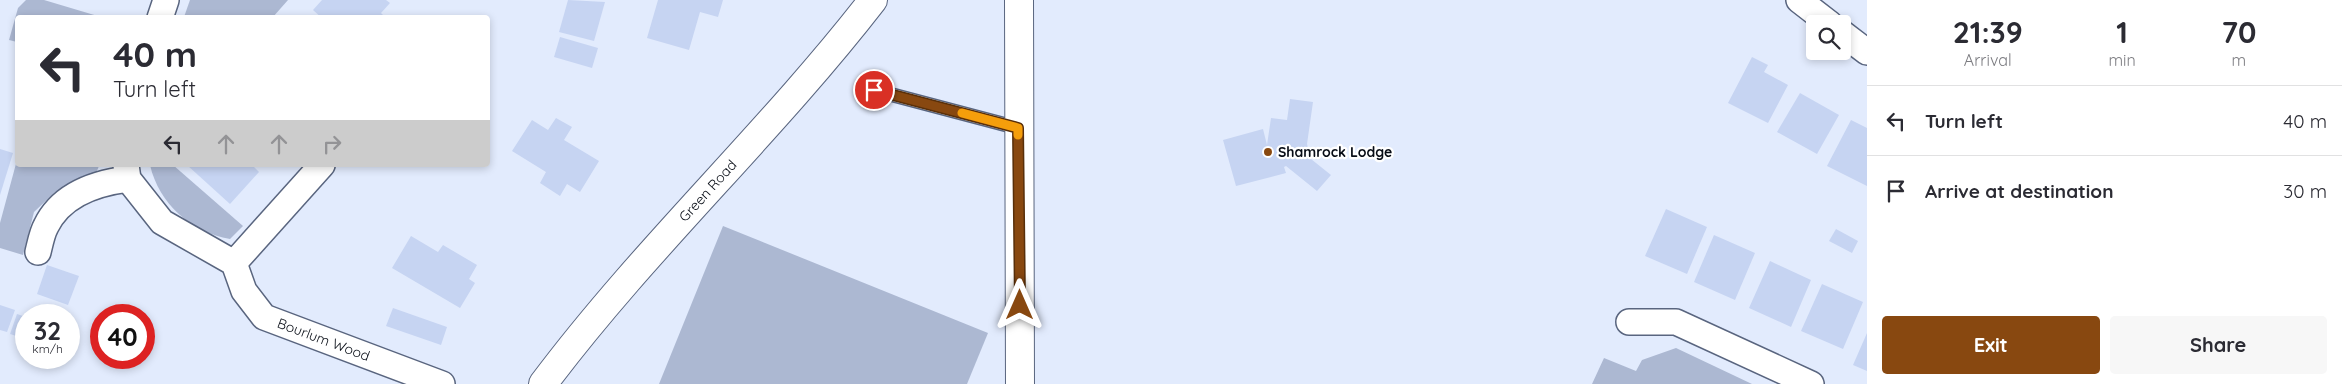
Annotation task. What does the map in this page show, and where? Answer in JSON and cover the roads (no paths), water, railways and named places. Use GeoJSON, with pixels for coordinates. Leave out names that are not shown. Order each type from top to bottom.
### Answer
{"type":"FeatureCollection","features":[{"type":"Feature","properties":{"kind":"street","name":"Green Road"},"geometry":{"type":"LineString","coordinates":[[543,384],[578,337],[796,91],[873,0]]}},
{"type":"Feature","properties":{"kind":"street"},"geometry":{"type":"LineString","coordinates":[[1019,0],[1020,384]]}},
{"type":"Feature","properties":{"kind":"street"},"geometry":{"type":"LineString","coordinates":[[1799,0],[1818,15]]}},
{"type":"Feature","properties":{"kind":"street"},"geometry":{"type":"LineString","coordinates":[[1851,40],[1867,52]]}},
{"type":"Feature","properties":{"kind":"street"},"geometry":{"type":"LineString","coordinates":[[38,252],[46,226],[59,208],[85,189],[127,172],[162,222],[234,263],[320,167]]}},
{"type":"Feature","properties":{"kind":"street","name":"Bourlum Wood"},"geometry":{"type":"LineString","coordinates":[[234,263],[244,291],[264,317],[442,384]]}},
{"type":"Feature","properties":{"kind":"street"},"geometry":{"type":"LineString","coordinates":[[1629,322],[1676,322],[1811,384]]}},
{"type":"Feature","properties":{"kind":"lane"},"geometry":{"type":"LineString","coordinates":[[874,90],[1018,128]]}},
{"type":"Feature","properties":{"kind":"place","name":"Shamrock Lodge"},"geometry":{"type":"Point","coordinates":[1268,152]}}]}
